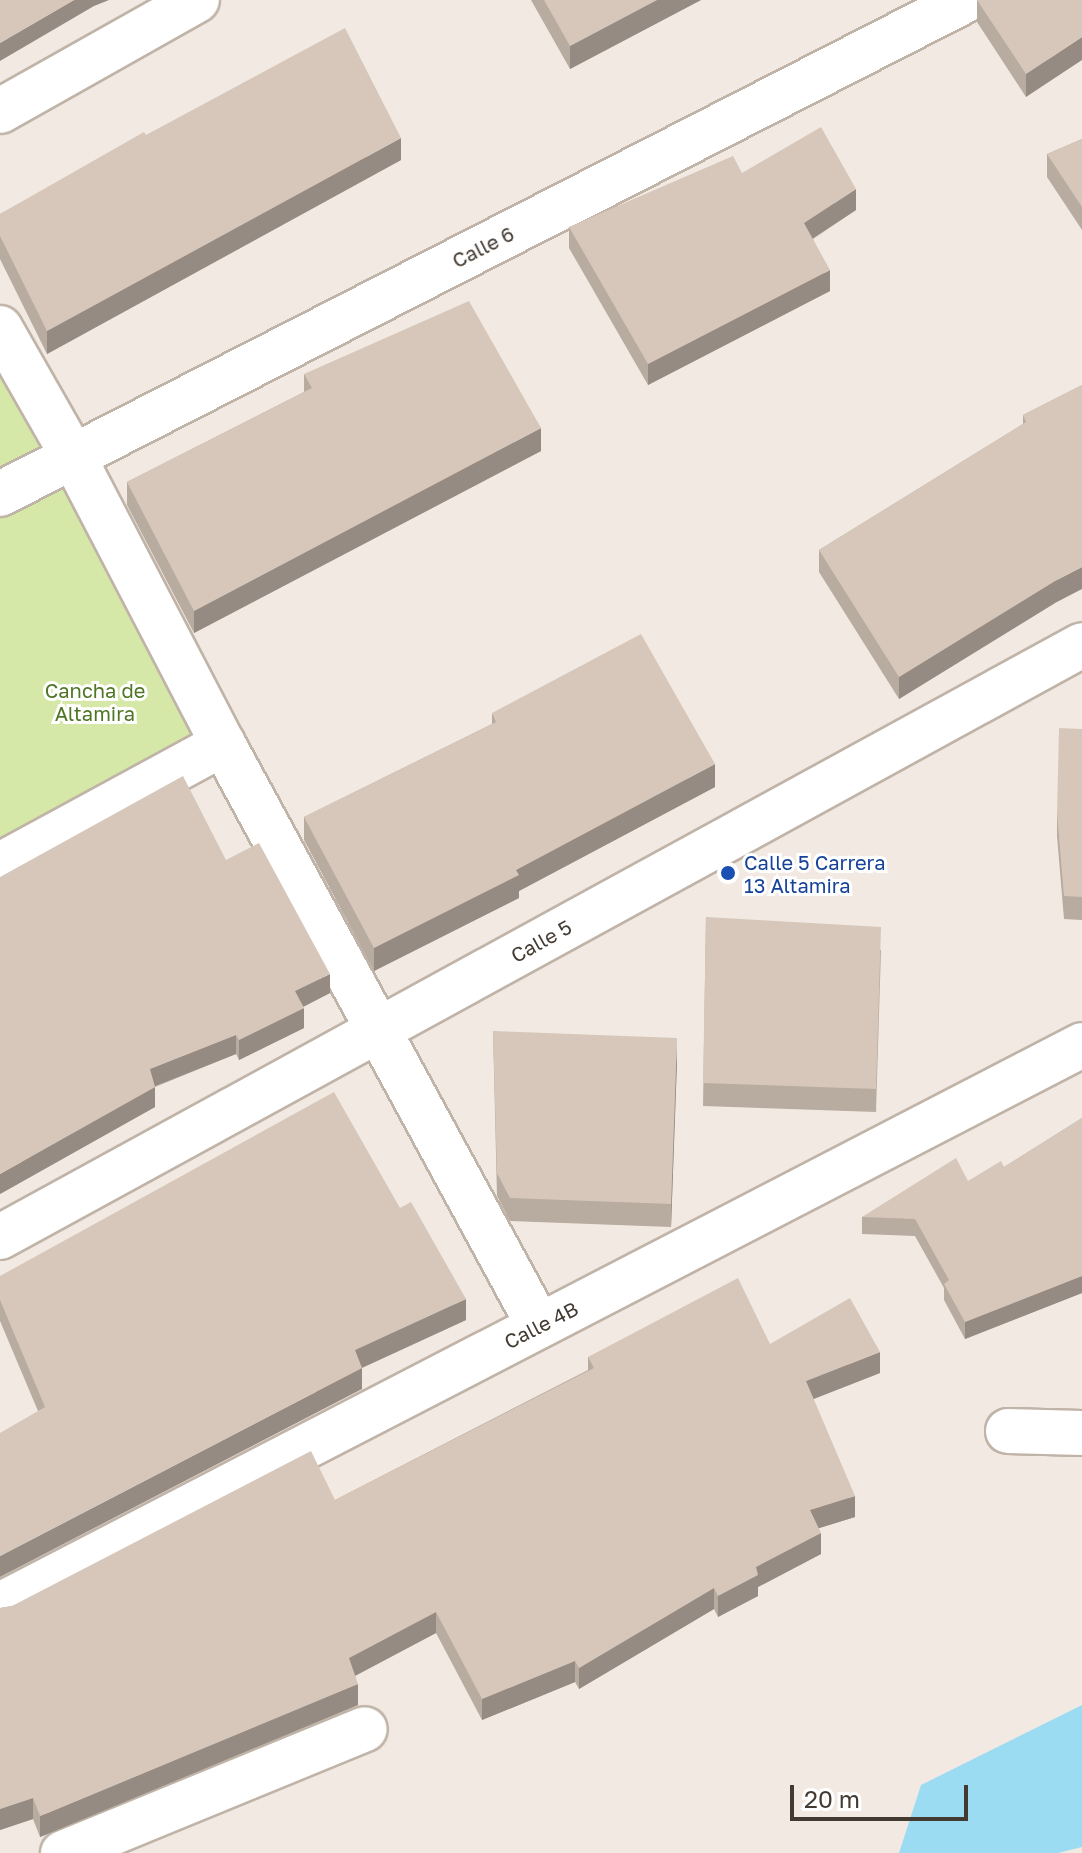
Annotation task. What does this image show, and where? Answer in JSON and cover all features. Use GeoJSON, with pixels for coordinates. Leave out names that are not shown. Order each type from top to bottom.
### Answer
{"type":"FeatureCollection","features":[{"type":"Feature","properties":{"kind":"street"},"geometry":{"type":"LineString","coordinates":[[0,111],[197,0]]}},
{"type":"Feature","properties":{"kind":"street","name":"Calle 6"},"geometry":{"type":"LineString","coordinates":[[0,494],[966,0]]}},
{"type":"Feature","properties":{"kind":"street"},"geometry":{"type":"LineString","coordinates":[[0,328],[73,456],[223,744],[539,1326]]}},
{"type":"Feature","properties":{"kind":"street","name":"Calle 5"},"geometry":{"type":"LineString","coordinates":[[0,1237],[1082,645]]}},
{"type":"Feature","properties":{"kind":"street"},"geometry":{"type":"LineString","coordinates":[[0,865],[223,744]]}},
{"type":"Feature","properties":{"kind":"street","name":"Calle 4B"},"geometry":{"type":"LineString","coordinates":[[0,1605],[1082,1045]]}},
{"type":"Feature","properties":{"kind":"street"},"geometry":{"type":"LineString","coordinates":[[1008,1431],[1082,1433]]}},
{"type":"Feature","properties":{"kind":"street"},"geometry":{"type":"LineString","coordinates":[[63,1853],[365,1729]]}},
{"type":"Feature","properties":{"kind":"green space","name":"Cancha de Altamira"},"geometry":{"type":"Polygon","coordinates":[[[0,328],[223,744],[0,865],[0,328]]]}},
{"type":"Feature","properties":{"kind":"water"},"geometry":{"type":"Polygon","coordinates":[[[1082,1705],[1082,1847],[1058,1853],[899,1853],[921,1785],[1082,1705]]]}},
{"type":"Feature","properties":{"kind":"building"},"geometry":{"type":"Polygon","coordinates":[[[0,0],[74,0],[0,43],[0,0]]]}},
{"type":"Feature","properties":{"kind":"building"},"geometry":{"type":"Polygon","coordinates":[[[544,0],[657,0],[570,46],[544,0]]]}},
{"type":"Feature","properties":{"kind":"building"},"geometry":{"type":"Polygon","coordinates":[[[977,0],[1082,0],[1082,37],[1026,74],[977,0]]]}},
{"type":"Feature","properties":{"kind":"building"},"geometry":{"type":"Polygon","coordinates":[[[345,28],[401,138],[47,331],[0,236],[0,214],[144,132],[146,135],[345,28]]]}},
{"type":"Feature","properties":{"kind":"building"},"geometry":{"type":"Polygon","coordinates":[[[821,127],[856,189],[804,223],[830,270],[648,364],[569,227],[733,156],[742,173],[821,127]]]}},
{"type":"Feature","properties":{"kind":"building"},"geometry":{"type":"Polygon","coordinates":[[[1082,139],[1082,207],[1047,154],[1082,139]]]}},
{"type":"Feature","properties":{"kind":"building"},"geometry":{"type":"Polygon","coordinates":[[[469,301],[541,428],[194,611],[127,482],[312,388],[304,374],[469,301]]]}},
{"type":"Feature","properties":{"kind":"building"},"geometry":{"type":"Polygon","coordinates":[[[1082,385],[1082,567],[899,677],[819,550],[1026,422],[1023,415],[1082,385]]]}},
{"type":"Feature","properties":{"kind":"building"},"geometry":{"type":"Polygon","coordinates":[[[641,634],[715,764],[516,870],[519,875],[374,948],[304,817],[496,722],[492,713],[641,634]]]}},
{"type":"Feature","properties":{"kind":"building"},"geometry":{"type":"Polygon","coordinates":[[[1059,728],[1082,729],[1082,897],[1064,896],[1057,813],[1059,728]]]}},
{"type":"Feature","properties":{"kind":"building"},"geometry":{"type":"Polygon","coordinates":[[[183,776],[226,860],[259,843],[330,974],[295,991],[304,1008],[239,1040],[236,1035],[150,1069],[155,1087],[0,1174],[0,877],[183,776]]]}},
{"type":"Feature","properties":{"kind":"building"},"geometry":{"type":"Polygon","coordinates":[[[706,917],[881,927],[876,1089],[703,1083],[706,917]]]}},
{"type":"Feature","properties":{"kind":"building"},"geometry":{"type":"Polygon","coordinates":[[[493,1031],[677,1038],[671,1204],[510,1198],[497,1173],[493,1031]]]}},
{"type":"Feature","properties":{"kind":"building"},"geometry":{"type":"Polygon","coordinates":[[[334,1092],[400,1208],[411,1202],[466,1299],[355,1350],[362,1368],[0,1556],[0,1433],[45,1407],[0,1300],[0,1276],[334,1092]]]}},
{"type":"Feature","properties":{"kind":"building"},"geometry":{"type":"Polygon","coordinates":[[[1082,1118],[1082,1276],[965,1322],[944,1284],[949,1280],[915,1219],[862,1217],[956,1158],[968,1181],[1001,1161],[1004,1167],[1082,1118]]]}},
{"type":"Feature","properties":{"kind":"building"},"geometry":{"type":"Polygon","coordinates":[[[738,1278],[770,1344],[850,1298],[880,1352],[806,1381],[855,1496],[810,1510],[821,1533],[756,1567],[758,1575],[718,1596],[714,1588],[579,1668],[575,1661],[482,1699],[436,1612],[349,1658],[358,1684],[40,1816],[33,1798],[0,1809],[0,1608],[12,1606],[311,1451],[335,1500],[594,1368],[588,1357],[738,1278]]]}},
{"type":"Feature","properties":{"kind":"place","name":"Calle 5 Carrera 13 Altamira"},"geometry":{"type":"Point","coordinates":[728,873]}}]}
